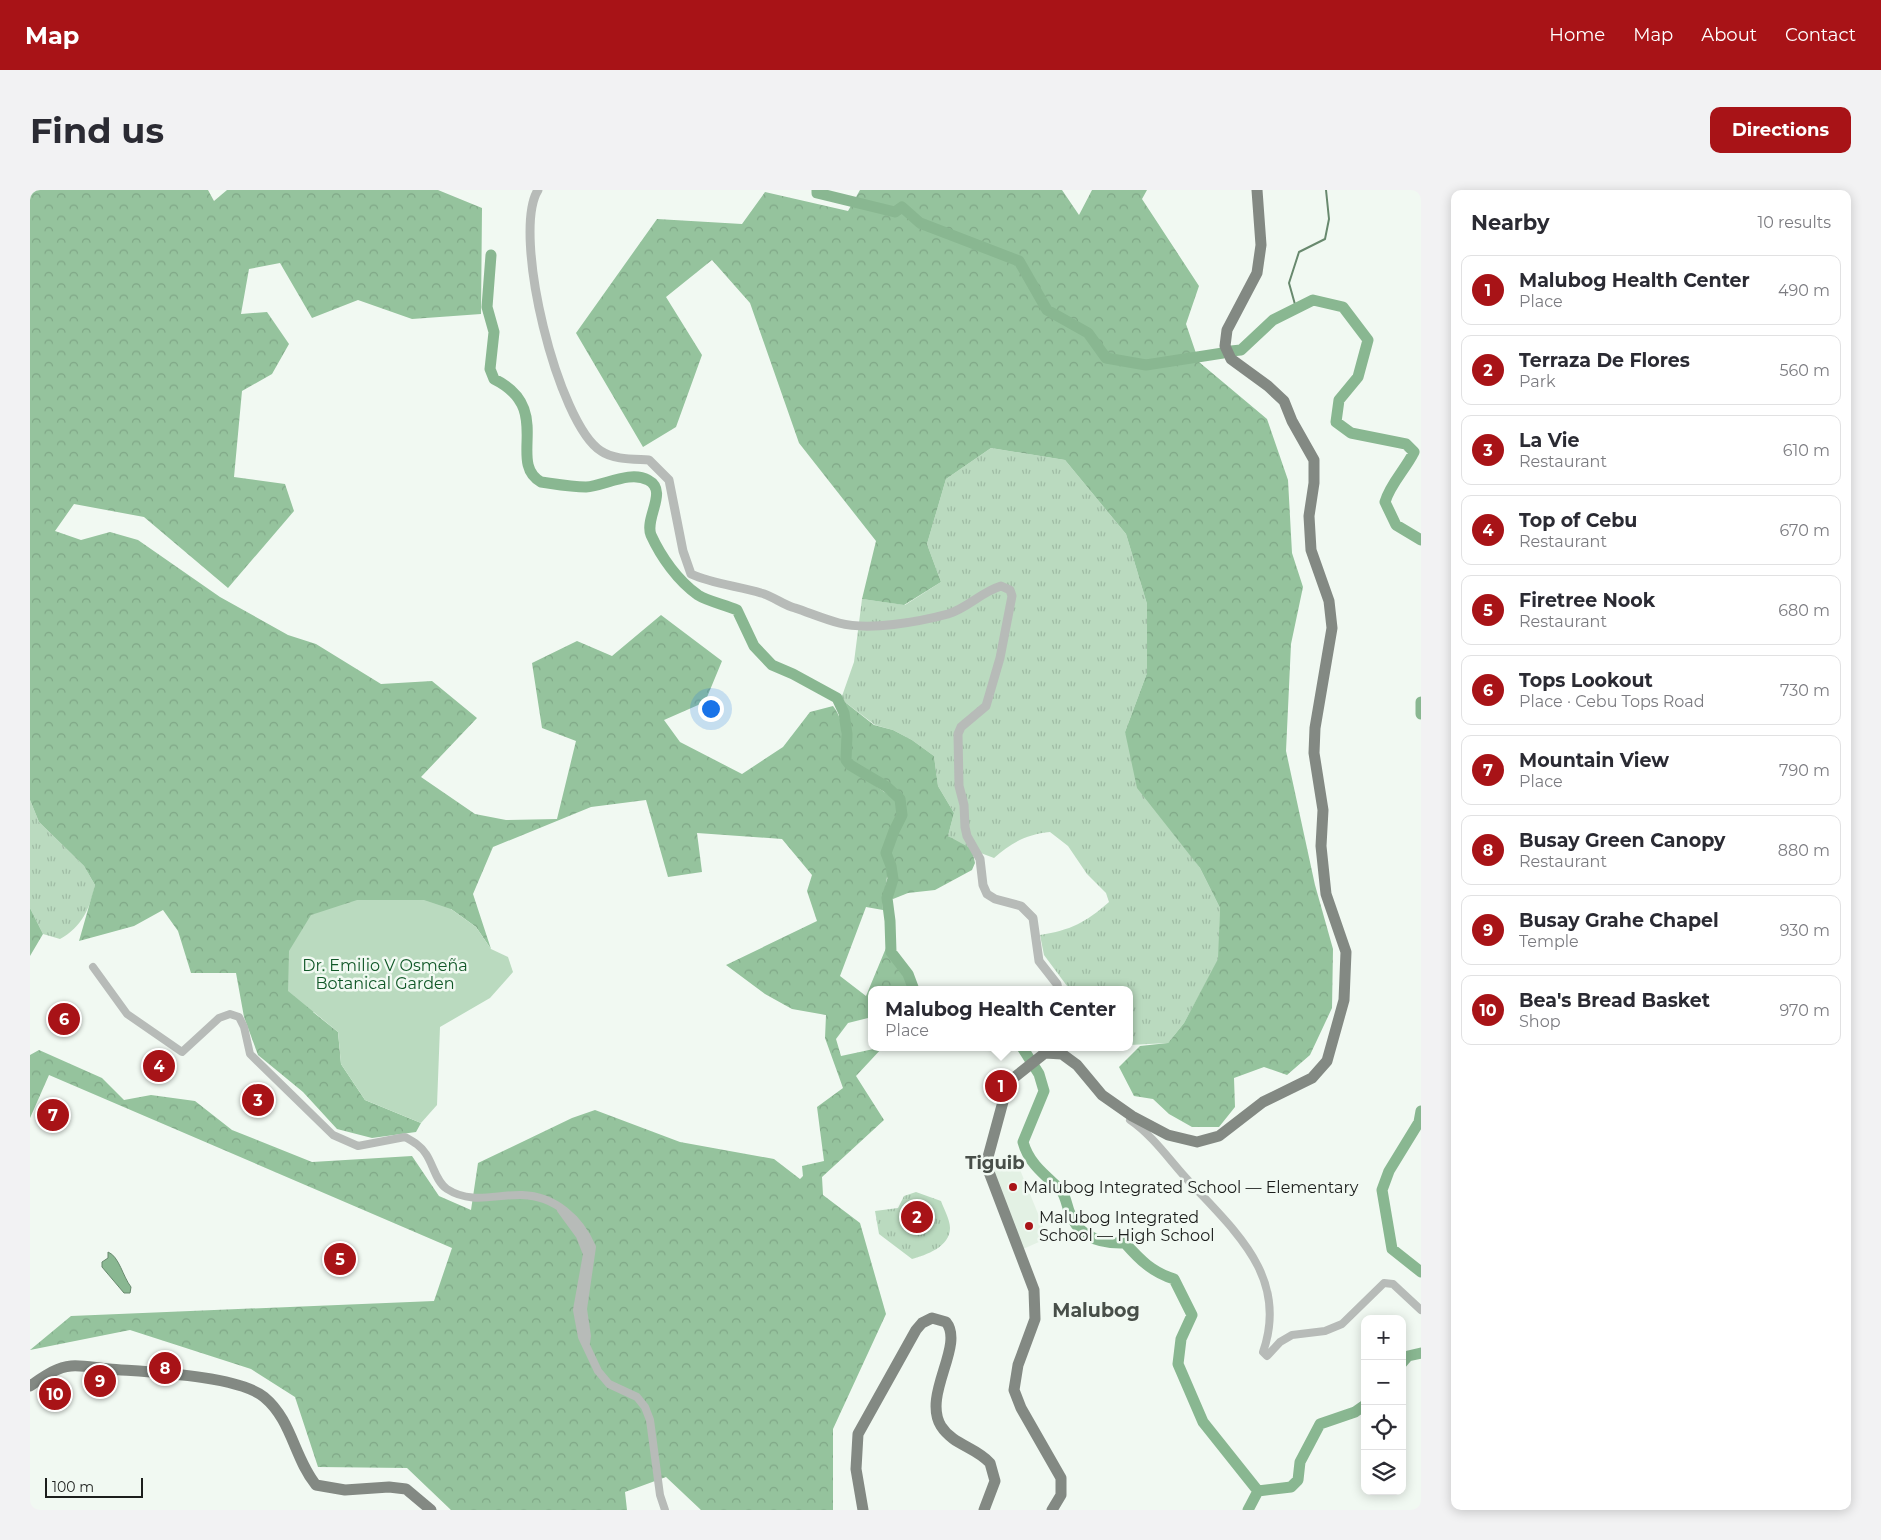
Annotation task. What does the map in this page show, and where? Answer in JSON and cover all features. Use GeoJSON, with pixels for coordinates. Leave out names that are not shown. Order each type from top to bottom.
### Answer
{"type":"FeatureCollection","features":[{"type":"Feature","properties":{"kind":"main road"},"geometry":{"type":"LineString","coordinates":[[1052,1510],[1061,1495],[1061,1478],[1021,1408],[1014,1390],[1018,1365],[1035,1320],[1034,1290],[989,1172],[989,1148],[1004,1098],[1012,1080],[1041,1054],[1062,1054],[1077,1065],[1102,1095],[1121,1109],[1168,1135],[1197,1142],[1219,1136],[1263,1102],[1312,1078],[1327,1061],[1344,1000],[1346,952],[1326,894],[1321,846],[1323,810],[1314,753],[1316,728],[1332,628],[1329,601],[1311,550],[1309,516],[1314,483],[1314,460],[1292,421],[1284,400],[1231,359],[1225,346],[1226,330],[1257,273],[1261,245],[1257,190]]}},
{"type":"Feature","properties":{"kind":"main road"},"geometry":{"type":"LineString","coordinates":[[863,1510],[856,1469],[858,1434],[916,1330],[922,1323],[932,1318],[946,1322],[951,1332],[938,1389],[937,1417],[946,1433],[957,1442],[985,1457],[990,1463],[995,1481],[984,1510]]}},
{"type":"Feature","properties":{"kind":"main road"},"geometry":{"type":"LineString","coordinates":[[30,1386],[53,1372],[70,1366],[139,1371],[225,1382],[244,1387],[264,1397],[288,1425],[304,1470],[316,1485],[345,1490],[389,1487],[406,1489],[431,1510]]}},
{"type":"Feature","properties":{"kind":"street"},"geometry":{"type":"LineString","coordinates":[[538,190],[534,198],[530,217],[535,283],[542,322],[552,358],[573,414],[584,434],[601,451],[617,457],[649,460],[669,480],[682,551],[691,574],[749,592],[760,592],[795,608],[840,623],[856,625],[889,624],[946,614],[963,609],[990,589],[1001,586],[1010,590],[1012,596],[1005,630],[986,706],[960,727],[958,734],[959,786],[964,805],[967,836],[980,859],[983,885],[987,894],[995,899],[1021,906],[1033,918],[1039,961],[1057,986]]}},
{"type":"Feature","properties":{"kind":"street"},"geometry":{"type":"LineString","coordinates":[[93,967],[127,1014],[182,1052],[219,1018],[230,1014],[239,1017],[244,1027],[250,1054],[333,1135],[346,1142],[358,1146],[406,1137],[418,1145],[426,1154],[445,1188],[460,1196],[475,1199],[523,1195],[543,1199],[571,1214],[592,1247],[583,1309],[587,1336],[586,1343],[598,1371],[609,1384],[638,1397],[645,1407],[650,1420],[660,1495],[665,1510]]}},
{"type":"Feature","properties":{"kind":"street"},"geometry":{"type":"LineString","coordinates":[[1121,1109],[1151,1138],[1254,1256],[1267,1288],[1270,1323],[1262,1352],[1267,1356],[1280,1342],[1292,1335],[1325,1331],[1342,1324],[1384,1284],[1393,1284],[1421,1310]]}},
{"type":"Feature","properties":{"kind":"shaded area"},"geometry":{"type":"Polygon","coordinates":[[[1016,1160],[1048,1238],[1023,1249],[993,1169],[1016,1160]]]}},
{"type":"Feature","properties":{"kind":"shaded area"},"geometry":{"type":"Polygon","coordinates":[[[108,1252],[118,1262],[131,1287],[130,1293],[124,1293],[102,1267],[102,1262],[108,1258],[108,1252]]]}},
{"type":"Feature","properties":{"kind":"green space"},"geometry":{"type":"Polygon","coordinates":[[[30,190],[208,190],[214,201],[227,190],[438,190],[482,208],[481,314],[412,319],[358,300],[312,318],[280,263],[249,269],[241,314],[267,312],[289,344],[272,374],[242,391],[234,477],[285,484],[294,511],[228,588],[144,517],[74,504],[55,531],[81,540],[110,532],[138,540],[220,597],[288,635],[316,644],[381,684],[432,681],[477,718],[421,777],[475,814],[506,820],[557,819],[576,741],[542,728],[532,663],[577,641],[612,656],[661,615],[722,661],[705,702],[664,720],[680,742],[742,774],[783,747],[810,712],[833,706],[841,722],[844,760],[848,767],[896,800],[899,810],[882,853],[887,869],[883,910],[866,907],[840,976],[866,996],[868,991],[868,1018],[848,1023],[836,1039],[841,1056],[868,1050],[879,1051],[856,1076],[884,1120],[822,1177],[823,1195],[860,1223],[886,1314],[833,1429],[833,1510],[701,1510],[666,1477],[625,1492],[627,1510],[451,1510],[407,1468],[318,1467],[295,1397],[251,1369],[130,1330],[30,1350],[71,1316],[434,1301],[452,1248],[49,1075],[30,1118],[30,1055],[39,1050],[102,1078],[124,1100],[151,1095],[195,1101],[232,1130],[312,1162],[412,1156],[439,1196],[471,1210],[478,1163],[572,1118],[595,1110],[680,1142],[774,1159],[800,1179],[803,1176],[802,1166],[824,1161],[817,1107],[843,1088],[825,1038],[826,1015],[792,1009],[765,994],[726,965],[817,921],[807,891],[812,875],[782,839],[697,833],[702,872],[668,877],[646,800],[591,807],[493,847],[473,894],[491,949],[476,927],[451,909],[313,1012],[338,1032],[341,1064],[365,1100],[421,1123],[416,1132],[372,1138],[337,1129],[303,1092],[258,1055],[244,1017],[236,973],[191,973],[178,931],[163,910],[134,926],[79,941],[95,885],[84,866],[39,822],[30,800],[30,190]]]}},
{"type":"Feature","properties":{"kind":"green space"},"geometry":{"type":"Polygon","coordinates":[[[860,190],[1062,190],[1079,215],[1092,190],[1147,190],[1142,199],[1199,286],[1186,324],[1199,362],[1267,419],[1288,480],[1292,553],[1303,587],[1291,644],[1286,751],[1315,885],[1333,949],[1332,1008],[1310,1055],[1287,1075],[1264,1067],[1234,1078],[1235,1107],[1219,1127],[1192,1127],[1169,1114],[1153,1099],[1134,1096],[1119,1067],[1140,1046],[1168,1043],[1184,1023],[1218,959],[1220,908],[1200,868],[1137,788],[1125,732],[1147,673],[1147,604],[1126,534],[1065,460],[991,448],[946,479],[927,544],[941,582],[904,605],[862,599],[876,541],[799,443],[750,303],[712,260],[666,297],[702,355],[676,427],[643,447],[576,333],[657,219],[742,224],[765,192],[848,211],[860,190]]]}},
{"type":"Feature","properties":{"kind":"green space"},"geometry":{"type":"Polygon","coordinates":[[[991,448],[1065,460],[1126,534],[1147,604],[1147,673],[1125,732],[1180,840],[1200,868],[1220,908],[1219,959],[1184,1023],[1168,1043],[1133,1045],[1133,986],[1067,986],[1044,955],[1040,935],[1069,928],[1085,920],[1109,902],[1106,893],[1087,874],[1068,846],[1050,832],[1020,840],[994,858],[962,846],[948,836],[954,813],[938,786],[934,756],[912,740],[893,730],[875,725],[841,699],[854,662],[862,599],[905,605],[941,582],[927,544],[946,479],[991,448]]]}},
{"type":"Feature","properties":{"kind":"green space"},"geometry":{"type":"Polygon","coordinates":[[[841,699],[874,725],[893,730],[912,740],[934,756],[938,786],[954,813],[948,836],[972,849],[975,863],[972,870],[935,890],[908,893],[893,899],[889,898],[895,869],[889,852],[900,823],[903,806],[894,791],[866,770],[848,760],[850,735],[841,699]]]}},
{"type":"Feature","properties":{"kind":"green space"},"geometry":{"type":"Polygon","coordinates":[[[30,800],[39,822],[84,866],[95,885],[91,901],[84,916],[74,929],[60,939],[43,934],[30,908],[30,800]]]}},
{"type":"Feature","properties":{"kind":"green space","name":"Dr. Emilio V Osmeña Botanical Garden"},"geometry":{"type":"Polygon","coordinates":[[[357,900],[424,900],[451,909],[476,927],[491,949],[508,957],[513,972],[490,998],[440,1027],[437,1105],[421,1123],[365,1100],[341,1064],[338,1032],[288,991],[289,951],[311,915],[357,900]]]}},
{"type":"Feature","properties":{"kind":"green space"},"geometry":{"type":"Polygon","coordinates":[[[30,908],[43,934],[30,956],[30,908]]]}},
{"type":"Feature","properties":{"kind":"green space"},"geometry":{"type":"Polygon","coordinates":[[[886,948],[906,975],[908,986],[870,986],[886,948]]]}},
{"type":"Feature","properties":{"kind":"green space"},"geometry":{"type":"Polygon","coordinates":[[[916,1192],[941,1201],[950,1228],[949,1235],[942,1245],[912,1259],[879,1234],[875,1211],[898,1208],[904,1196],[916,1192]]]}},
{"type":"Feature","properties":{"kind":"waterway"},"geometry":{"type":"LineString","coordinates":[[817,190],[817,193],[895,212],[902,207],[920,223],[1019,261],[1047,310],[1088,333],[1106,358],[1146,365],[1223,353]]}},
{"type":"Feature","properties":{"kind":"waterway"},"geometry":{"type":"LineString","coordinates":[[1296,308],[1289,283],[1299,252],[1325,239],[1329,219],[1326,190]]}},
{"type":"Feature","properties":{"kind":"waterway"},"geometry":{"type":"LineString","coordinates":[[491,255],[487,307],[494,332],[490,369],[494,379],[512,391],[522,405],[526,420],[527,462],[531,473],[541,482],[575,486],[593,486],[617,479],[633,477],[641,477],[654,485],[656,498],[650,528],[651,535],[671,568],[698,595],[737,610],[754,646],[772,665],[837,698],[844,713],[847,734],[846,760],[850,765],[887,787],[900,799],[902,815],[886,853],[893,879],[887,898],[891,952],[908,974],[912,986]]}},
{"type":"Feature","properties":{"kind":"waterway"},"geometry":{"type":"LineString","coordinates":[[1231,351],[1241,350],[1273,320],[1313,300],[1343,307],[1368,340],[1358,377],[1339,400],[1336,422],[1351,433],[1406,444],[1414,452],[1390,489],[1385,502],[1396,525],[1421,540]]}},
{"type":"Feature","properties":{"kind":"waterway"},"geometry":{"type":"LineString","coordinates":[[1421,702],[1421,714]]}},
{"type":"Feature","properties":{"kind":"waterway"},"geometry":{"type":"LineString","coordinates":[[1025,1051],[1039,1074],[1044,1091],[1023,1142],[1029,1157],[1038,1169],[1061,1190],[1073,1220],[1084,1233],[1107,1242],[1125,1243],[1147,1265],[1159,1273],[1174,1279],[1192,1315],[1181,1339],[1178,1364],[1203,1422],[1258,1491]]}},
{"type":"Feature","properties":{"kind":"waterway"},"geometry":{"type":"LineString","coordinates":[[1421,1111],[1419,1122],[1389,1171],[1382,1190],[1392,1249],[1421,1272]]}},
{"type":"Feature","properties":{"kind":"waterway"},"geometry":{"type":"LineString","coordinates":[[1405,1360],[1408,1356],[1421,1353]]}},
{"type":"Feature","properties":{"kind":"waterway"},"geometry":{"type":"LineString","coordinates":[[1248,1510],[1258,1491],[1291,1487],[1298,1480],[1300,1462],[1320,1424],[1355,1412],[1361,1408]]}},
{"type":"Feature","properties":{"kind":"place","name":"Tops Lookout"},"geometry":{"type":"Point","coordinates":[64,1019]}},
{"type":"Feature","properties":{"kind":"place","name":"Top of Cebu"},"geometry":{"type":"Point","coordinates":[159,1066]}},
{"type":"Feature","properties":{"kind":"place","name":"Malubog Health Center"},"geometry":{"type":"Point","coordinates":[1001,1086]}},
{"type":"Feature","properties":{"kind":"place","name":"La Vie"},"geometry":{"type":"Point","coordinates":[258,1100]}},
{"type":"Feature","properties":{"kind":"place","name":"Mountain View"},"geometry":{"type":"Point","coordinates":[53,1115]}},
{"type":"Feature","properties":{"kind":"place","name":"Malubog Integrated School — Elementary"},"geometry":{"type":"Point","coordinates":[1013,1187]}},
{"type":"Feature","properties":{"kind":"place","name":"Terraza De Flores"},"geometry":{"type":"Point","coordinates":[917,1217]}},
{"type":"Feature","properties":{"kind":"place","name":"Malubog Integrated School — High School"},"geometry":{"type":"Point","coordinates":[1029,1226]}},
{"type":"Feature","properties":{"kind":"place","name":"Firetree Nook"},"geometry":{"type":"Point","coordinates":[340,1259]}},
{"type":"Feature","properties":{"kind":"place","name":"Busay Green Canopy"},"geometry":{"type":"Point","coordinates":[165,1368]}},
{"type":"Feature","properties":{"kind":"place","name":"Busay Grahe Chapel"},"geometry":{"type":"Point","coordinates":[100,1381]}},
{"type":"Feature","properties":{"kind":"place","name":"Bea's Bread Basket"},"geometry":{"type":"Point","coordinates":[55,1394]}},
{"type":"Feature","properties":{"kind":"district","name":"Tiguib"},"geometry":{"type":"Point","coordinates":[995,1163]}},
{"type":"Feature","properties":{"kind":"district","name":"Malubog"},"geometry":{"type":"Point","coordinates":[1096,1310]}}]}
